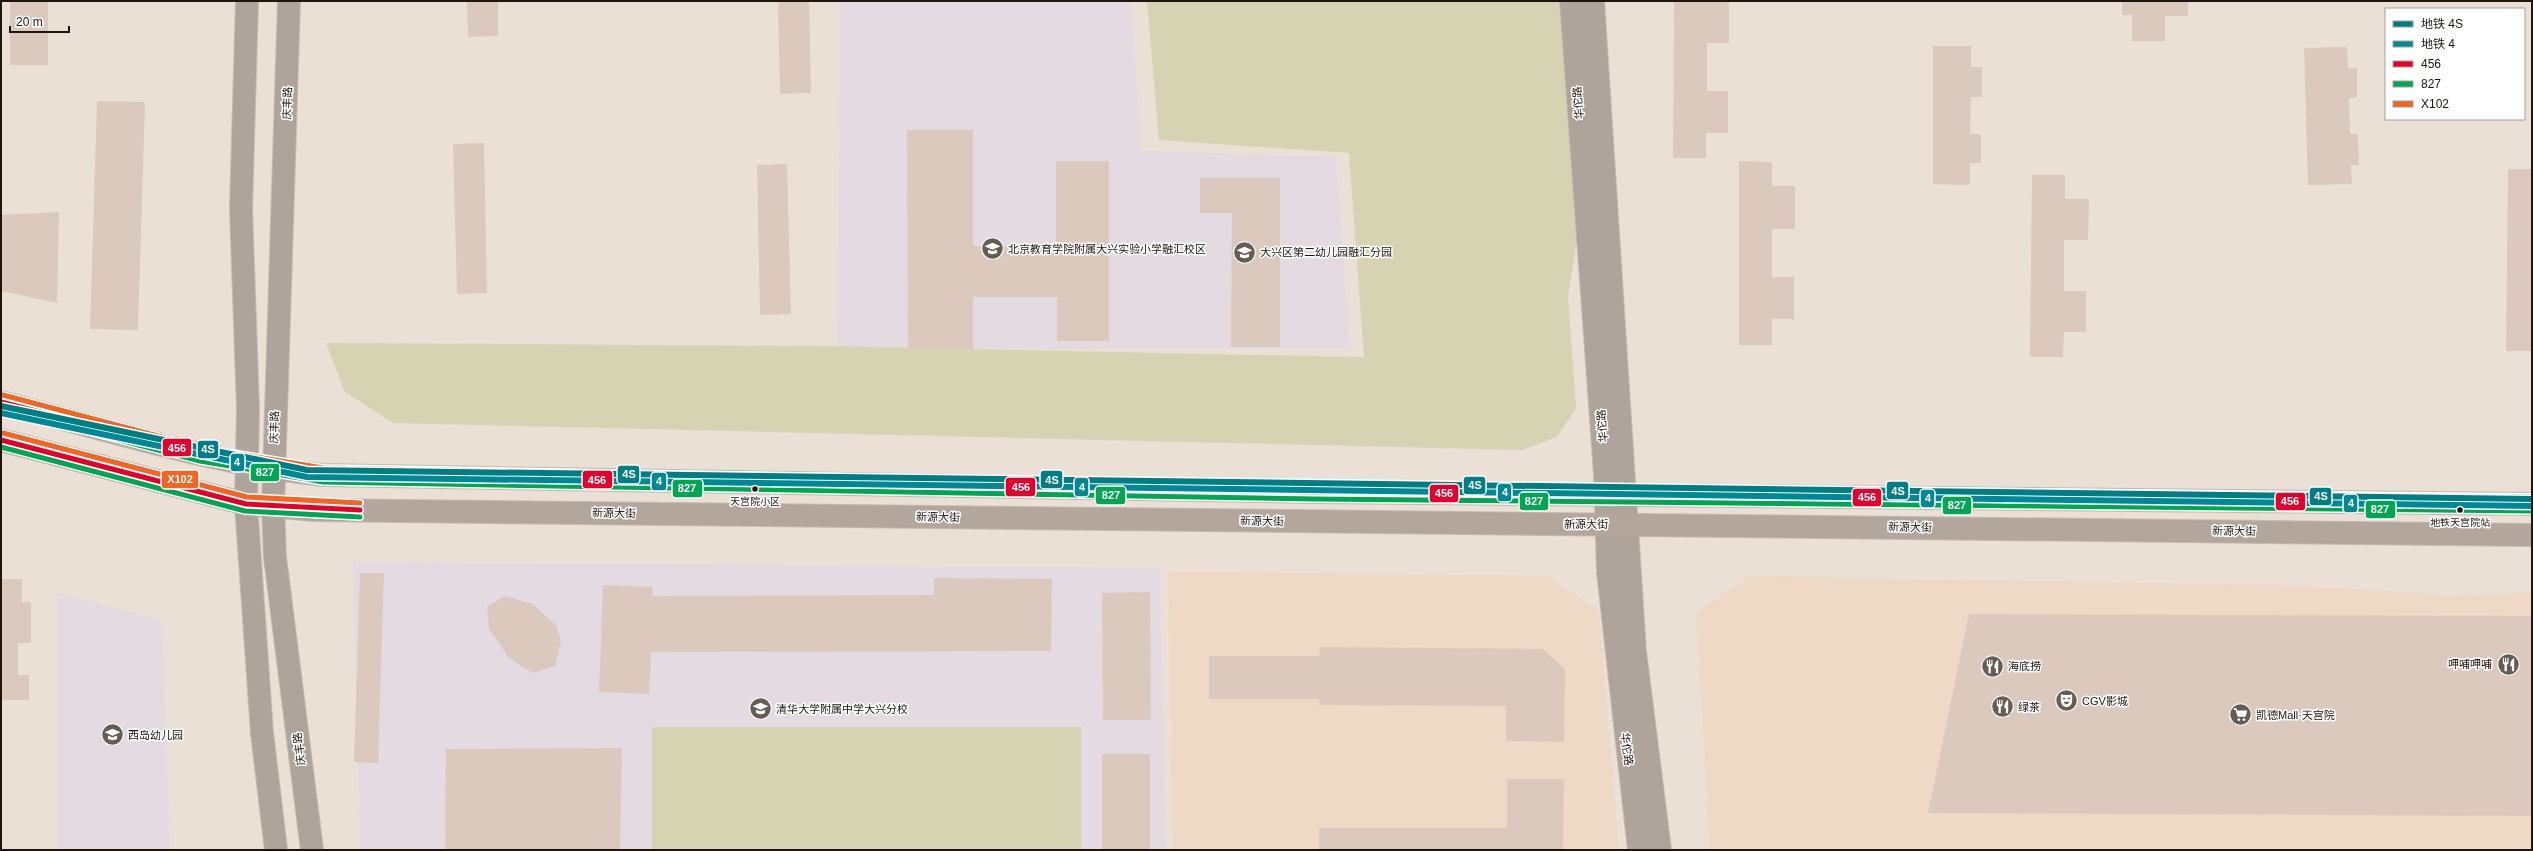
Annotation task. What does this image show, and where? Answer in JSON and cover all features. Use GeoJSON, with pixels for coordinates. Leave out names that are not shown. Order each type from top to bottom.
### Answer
{"type":"FeatureCollection","features":[{"type":"Feature","properties":{"kind":"main road"},"geometry":{"type":"LineString","coordinates":[[247,1],[241,209],[248,409],[246,504],[262,733],[276,850]]}},
{"type":"Feature","properties":{"kind":"main road","name":"庆丰路"},"geometry":{"type":"LineString","coordinates":[[289,1],[273,507],[275,557],[312,850]]}},
{"type":"Feature","properties":{"kind":"main road","name":"华佗路"},"geometry":{"type":"LineString","coordinates":[[1570,1],[1616,496]]}},
{"type":"Feature","properties":{"kind":"main road","name":"华佗路"},"geometry":{"type":"LineString","coordinates":[[1593,1],[1617,524],[1660,850]]}},
{"type":"Feature","properties":{"kind":"main road"},"geometry":{"type":"LineString","coordinates":[[1,402],[208,457],[273,470],[323,476],[1616,496],[2532,504]]}},
{"type":"Feature","properties":{"kind":"main road","name":"新源大街"},"geometry":{"type":"LineString","coordinates":[[1,440],[246,504],[314,510],[2532,535]]}},
{"type":"Feature","properties":{"kind":"main road","name":"华佗路"},"geometry":{"type":"LineString","coordinates":[[1617,524],[1608,572],[1639,850]]}},
{"type":"Feature","properties":{"kind":"shaded area","name":"北京教育学院附属大兴实验小学融汇校区"},"geometry":{"type":"Polygon","coordinates":[[[840,1],[1131,1],[1141,151],[1336,157],[1350,349],[837,349],[840,1]]]}},
{"type":"Feature","properties":{"kind":"shaded area"},"geometry":{"type":"Polygon","coordinates":[[[1147,1],[1567,1],[1584,199],[1568,296],[1576,408],[1557,437],[1522,450],[393,423],[345,392],[326,343],[820,346],[1364,357],[1349,153],[1159,140],[1147,1]]]}},
{"type":"Feature","properties":{"kind":"shaded area","name":"清华大学附属中学大兴分校"},"geometry":{"type":"Polygon","coordinates":[[[353,562],[1160,568],[1166,850],[360,850],[353,562]]]}},
{"type":"Feature","properties":{"kind":"shaded area"},"geometry":{"type":"Polygon","coordinates":[[[1168,572],[1547,576],[1599,611],[1619,850],[1173,850],[1168,572]]]}},
{"type":"Feature","properties":{"kind":"shaded area"},"geometry":{"type":"Polygon","coordinates":[[[1750,576],[2304,586],[2445,595],[2532,593],[2532,850],[1710,850],[1696,613],[1750,576]]]}},
{"type":"Feature","properties":{"kind":"shaded area","name":"西岛幼儿园"},"geometry":{"type":"Polygon","coordinates":[[[58,593],[162,620],[170,850],[58,850],[58,593]]]}},
{"type":"Feature","properties":{"kind":"shaded area"},"geometry":{"type":"Polygon","coordinates":[[[652,727],[1081,727],[1081,850],[652,850],[652,727]]]}},
{"type":"Feature","properties":{"kind":"building"},"geometry":{"type":"Polygon","coordinates":[[[10,1],[48,1],[48,65],[10,65],[10,1]]]}},
{"type":"Feature","properties":{"kind":"building"},"geometry":{"type":"Polygon","coordinates":[[[467,1],[498,1],[498,36],[468,37],[467,1]]]}},
{"type":"Feature","properties":{"kind":"building"},"geometry":{"type":"Polygon","coordinates":[[[778,1],[809,1],[811,93],[780,94],[778,1]]]}},
{"type":"Feature","properties":{"kind":"building"},"geometry":{"type":"Polygon","coordinates":[[[1674,1],[1729,1],[1729,43],[1707,43],[1707,91],[1728,91],[1728,133],[1706,133],[1706,158],[1673,158],[1674,1]]]}},
{"type":"Feature","properties":{"kind":"building"},"geometry":{"type":"Polygon","coordinates":[[[2122,1],[2188,1],[2188,16],[2165,16],[2165,41],[2132,41],[2132,15],[2122,15],[2122,1]]]}},
{"type":"Feature","properties":{"kind":"building"},"geometry":{"type":"Polygon","coordinates":[[[1933,46],[1971,46],[1971,67],[1982,67],[1982,97],[1971,97],[1970,134],[1981,134],[1981,163],[1970,163],[1970,185],[1933,184],[1933,46]]]}},
{"type":"Feature","properties":{"kind":"building"},"geometry":{"type":"Polygon","coordinates":[[[2347,47],[2348,68],[2357,68],[2357,97],[2349,98],[2350,134],[2358,134],[2359,165],[2351,165],[2352,184],[2308,185],[2304,48],[2347,47]]]}},
{"type":"Feature","properties":{"kind":"building"},"geometry":{"type":"Polygon","coordinates":[[[97,101],[145,102],[138,330],[90,329],[97,101]]]}},
{"type":"Feature","properties":{"kind":"building"},"geometry":{"type":"Polygon","coordinates":[[[907,130],[973,130],[973,246],[1056,246],[1056,161],[1109,161],[1109,341],[1057,341],[1057,297],[973,297],[973,349],[908,349],[907,130]]]}},
{"type":"Feature","properties":{"kind":"building"},"geometry":{"type":"Polygon","coordinates":[[[484,143],[487,293],[457,294],[453,144],[484,143]]]}},
{"type":"Feature","properties":{"kind":"building"},"geometry":{"type":"Polygon","coordinates":[[[1739,161],[1772,162],[1772,186],[1795,186],[1795,229],[1772,229],[1772,277],[1794,277],[1794,319],[1772,319],[1772,345],[1739,345],[1739,161]]]}},
{"type":"Feature","properties":{"kind":"building"},"geometry":{"type":"Polygon","coordinates":[[[787,164],[791,314],[760,315],[757,165],[787,164]]]}},
{"type":"Feature","properties":{"kind":"building"},"geometry":{"type":"Polygon","coordinates":[[[2508,169],[2532,169],[2532,351],[2506,351],[2508,169]]]}},
{"type":"Feature","properties":{"kind":"building"},"geometry":{"type":"Polygon","coordinates":[[[2032,175],[2065,175],[2065,199],[2089,199],[2088,240],[2064,240],[2064,291],[2086,291],[2086,332],[2064,332],[2063,357],[2030,357],[2032,175]]]}},
{"type":"Feature","properties":{"kind":"building"},"geometry":{"type":"Polygon","coordinates":[[[1200,178],[1280,178],[1280,347],[1231,347],[1232,213],[1200,213],[1200,178]]]}},
{"type":"Feature","properties":{"kind":"building"},"geometry":{"type":"Polygon","coordinates":[[[59,212],[57,303],[1,291],[1,215],[59,212]]]}},
{"type":"Feature","properties":{"kind":"building"},"geometry":{"type":"Polygon","coordinates":[[[360,573],[384,573],[378,763],[354,762],[360,573]]]}},
{"type":"Feature","properties":{"kind":"building"},"geometry":{"type":"Polygon","coordinates":[[[934,578],[1052,579],[1051,651],[651,652],[649,694],[599,692],[603,585],[653,587],[652,596],[934,595],[934,578]]]}},
{"type":"Feature","properties":{"kind":"building"},"geometry":{"type":"Polygon","coordinates":[[[1,579],[22,579],[22,602],[31,602],[31,643],[18,643],[18,675],[29,675],[29,700],[1,700],[1,579]]]}},
{"type":"Feature","properties":{"kind":"building"},"geometry":{"type":"Polygon","coordinates":[[[1150,592],[1151,720],[1103,720],[1102,593],[1150,592]]]}},
{"type":"Feature","properties":{"kind":"building"},"geometry":{"type":"Polygon","coordinates":[[[505,596],[532,604],[556,625],[561,641],[555,666],[533,673],[509,658],[489,629],[487,606],[505,596]]]}},
{"type":"Feature","properties":{"kind":"building","name":"凯德Mall·天宫院"},"geometry":{"type":"Polygon","coordinates":[[[1969,614],[2532,616],[2532,816],[1928,813],[1969,614]]]}},
{"type":"Feature","properties":{"kind":"building"},"geometry":{"type":"Polygon","coordinates":[[[1320,647],[1543,649],[1565,669],[1564,742],[1506,741],[1506,706],[1319,705],[1319,699],[1209,699],[1209,656],[1319,656],[1320,647]]]}},
{"type":"Feature","properties":{"kind":"building"},"geometry":{"type":"Polygon","coordinates":[[[622,748],[620,850],[445,850],[446,749],[622,748]]]}},
{"type":"Feature","properties":{"kind":"building"},"geometry":{"type":"Polygon","coordinates":[[[1102,754],[1150,754],[1150,850],[1102,850],[1102,754]]]}},
{"type":"Feature","properties":{"kind":"building"},"geometry":{"type":"Polygon","coordinates":[[[1507,779],[1564,779],[1563,850],[1319,850],[1319,828],[1507,828],[1507,779]]]}},
{"type":"Feature","properties":{"kind":"metro line","name":"4S"},"geometry":{"type":"LineString","coordinates":[[1,406],[307,470],[2532,499]]}},
{"type":"Feature","properties":{"kind":"metro line","name":"4"},"geometry":{"type":"LineString","coordinates":[[1,413],[307,477],[2532,506]]}},
{"type":"Feature","properties":{"kind":"transit line","name":"X102"},"geometry":{"type":"LineString","coordinates":[[3,395],[203,448],[323,468],[1315,485],[2532,497]]}},
{"type":"Feature","properties":{"kind":"transit line","name":"456"},"geometry":{"type":"LineString","coordinates":[[1,402],[201,454],[323,475],[1315,492],[2532,504]]}},
{"type":"Feature","properties":{"kind":"transit line","name":"827"},"geometry":{"type":"LineString","coordinates":[[1,409],[200,461],[323,482],[1315,499],[2532,511]]}},
{"type":"Feature","properties":{"kind":"transit line","name":"X102"},"geometry":{"type":"LineString","coordinates":[[3,433],[247,497],[360,503]]}},
{"type":"Feature","properties":{"kind":"transit line","name":"456"},"geometry":{"type":"LineString","coordinates":[[1,440],[246,504],[360,510]]}},
{"type":"Feature","properties":{"kind":"transit line","name":"827"},"geometry":{"type":"LineString","coordinates":[[1,447],[245,511],[360,517]]}},
{"type":"Feature","properties":{"kind":"place","name":"北京教育学院附属大兴实验小学融汇校区"},"geometry":{"type":"Point","coordinates":[993,249]}},
{"type":"Feature","properties":{"kind":"place","name":"大兴区第二幼儿园融汇分园"},"geometry":{"type":"Point","coordinates":[1245,252]}},
{"type":"Feature","properties":{"kind":"place","name":"天宫院小区"},"geometry":{"type":"Point","coordinates":[755,489]}},
{"type":"Feature","properties":{"kind":"place","name":"地铁天宫院站"},"geometry":{"type":"Point","coordinates":[2460,510]}},
{"type":"Feature","properties":{"kind":"place","name":"呷哺呷哺"},"geometry":{"type":"Point","coordinates":[2508,664]}},
{"type":"Feature","properties":{"kind":"place","name":"海底捞"},"geometry":{"type":"Point","coordinates":[1993,666]}},
{"type":"Feature","properties":{"kind":"place","name":"CGV影城"},"geometry":{"type":"Point","coordinates":[2067,701]}},
{"type":"Feature","properties":{"kind":"place","name":"绿茶"},"geometry":{"type":"Point","coordinates":[2002,707]}},
{"type":"Feature","properties":{"kind":"place","name":"清华大学附属中学大兴分校"},"geometry":{"type":"Point","coordinates":[760,709]}},
{"type":"Feature","properties":{"kind":"place","name":"凯德Mall·天宫院"},"geometry":{"type":"Point","coordinates":[2240,715]}},
{"type":"Feature","properties":{"kind":"place","name":"西岛幼儿园"},"geometry":{"type":"Point","coordinates":[112,735]}}]}
